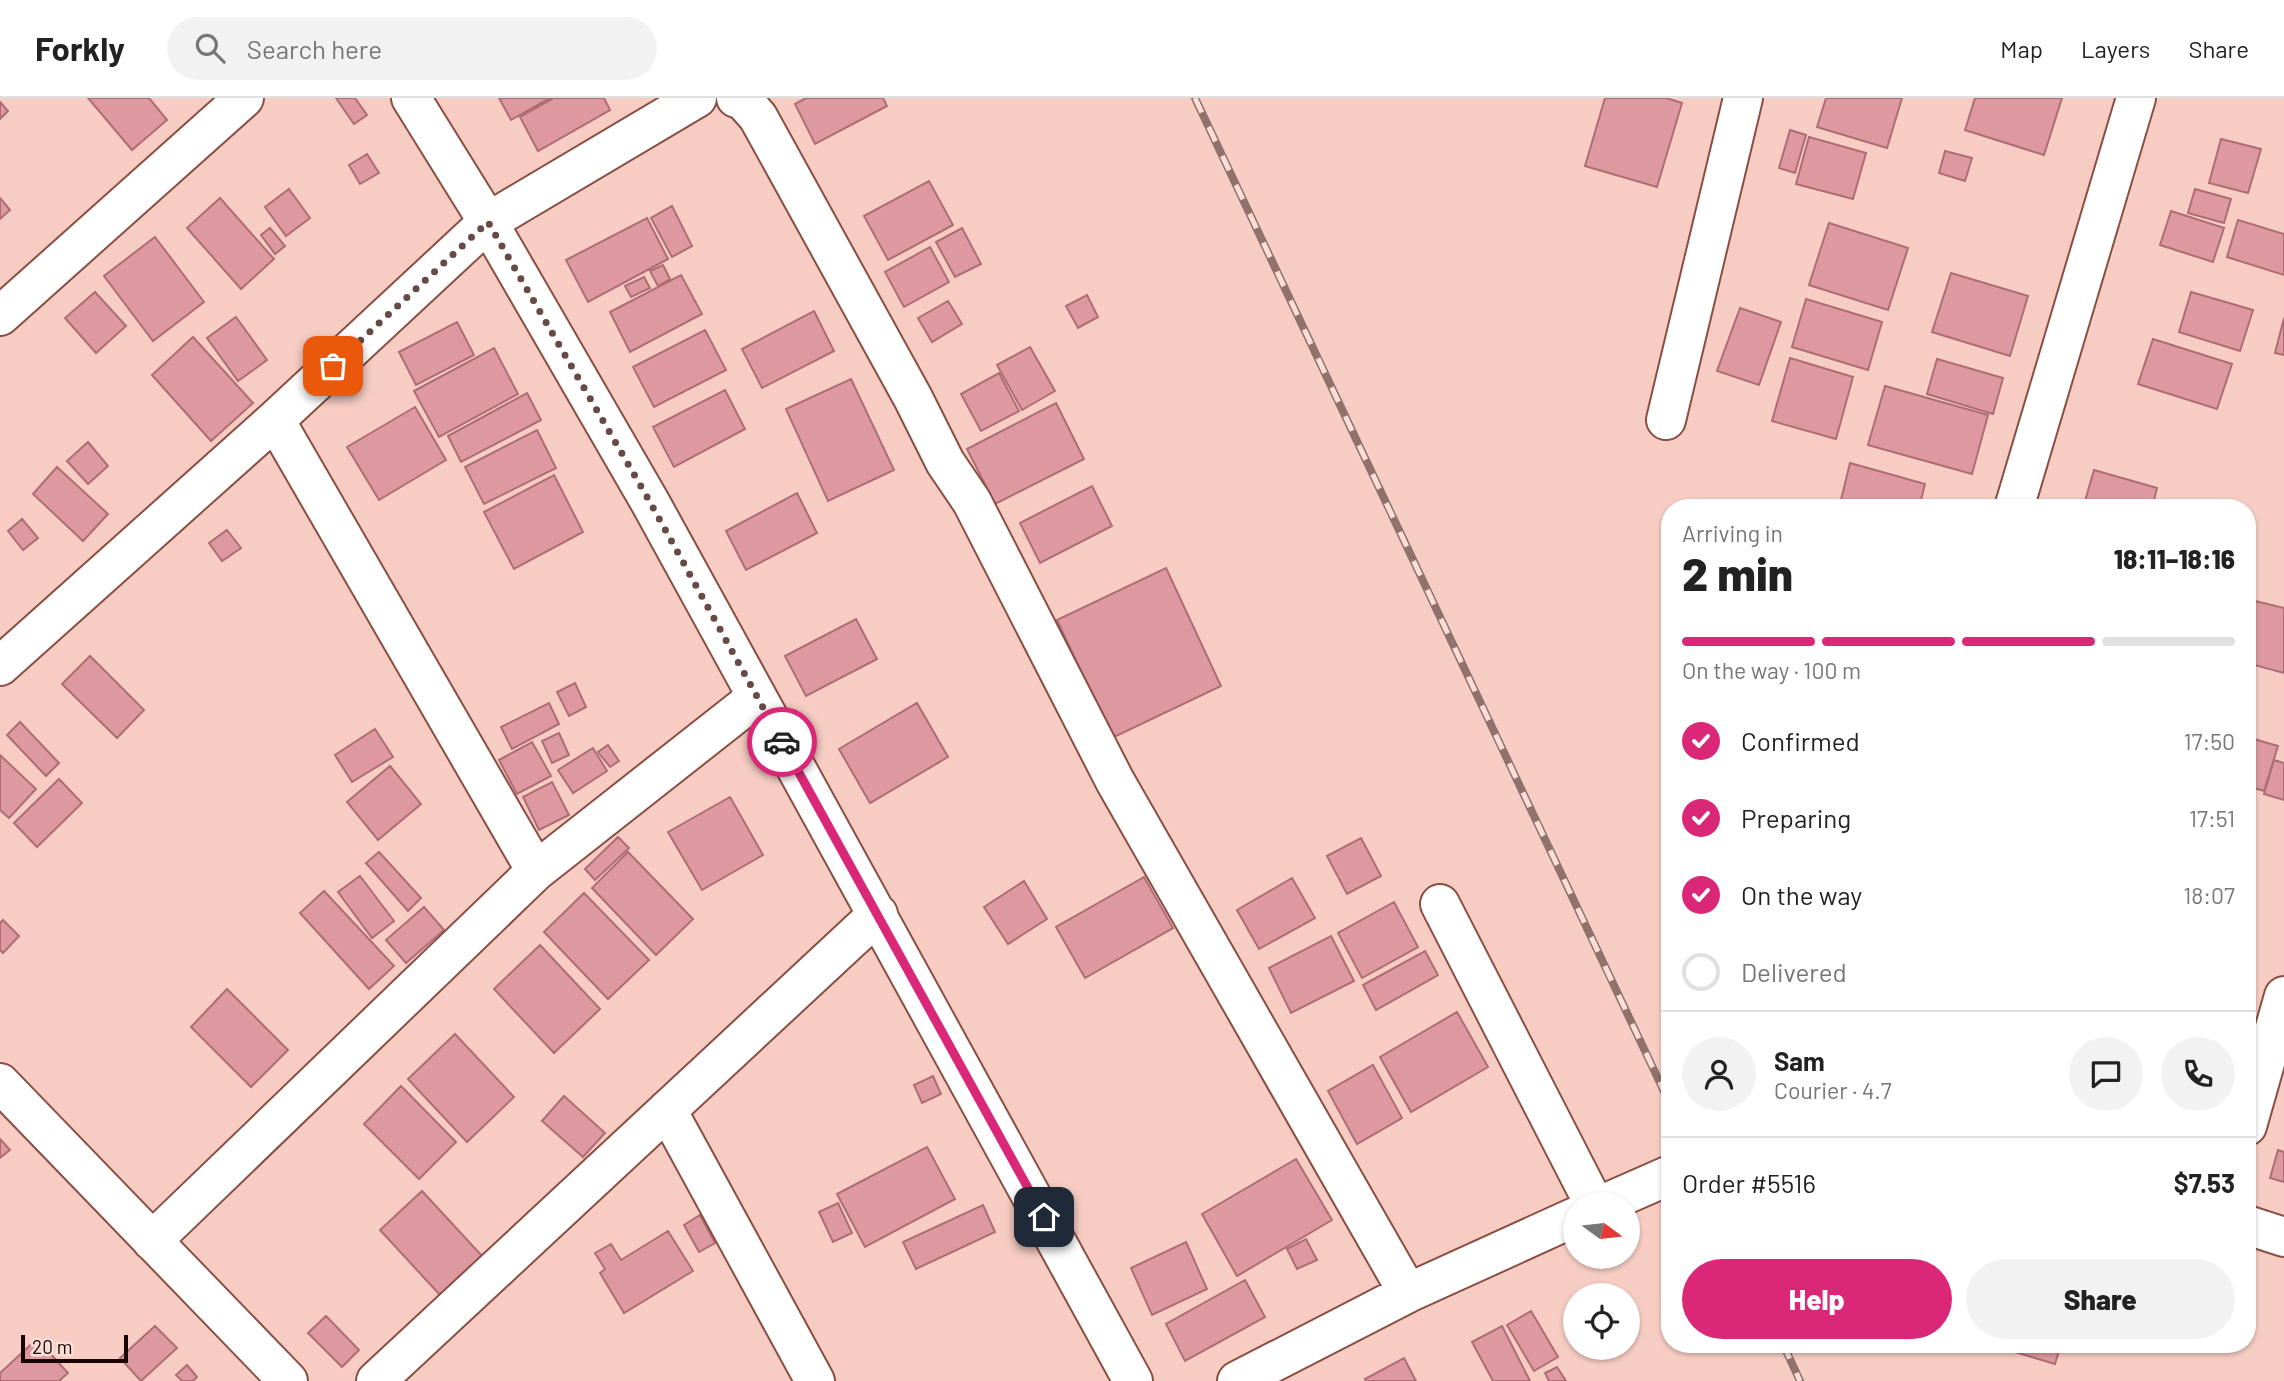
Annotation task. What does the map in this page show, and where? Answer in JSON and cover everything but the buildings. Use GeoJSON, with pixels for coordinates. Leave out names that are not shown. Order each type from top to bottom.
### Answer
{"type":"FeatureCollection","features":[{"type":"Feature","properties":{"kind":"street"},"geometry":{"type":"LineString","coordinates":[[0,316],[244,98]]}},
{"type":"Feature","properties":{"kind":"street"},"geometry":{"type":"LineString","coordinates":[[411,98],[488,222],[650,502],[1133,1381]]}},
{"type":"Feature","properties":{"kind":"street"},"geometry":{"type":"LineString","coordinates":[[0,666],[275,419],[488,222],[697,98]]}},
{"type":"Feature","properties":{"kind":"street"},"geometry":{"type":"LineString","coordinates":[[736,98],[742,99],[758,117],[913,398],[945,462],[972,502],[1115,781],[1408,1293]]}},
{"type":"Feature","properties":{"kind":"street"},"geometry":{"type":"LineString","coordinates":[[1665,420],[1743,98]]}},
{"type":"Feature","properties":{"kind":"street"},"geometry":{"type":"LineString","coordinates":[[2017,499],[2136,98]]}},
{"type":"Feature","properties":{"kind":"street"},"geometry":{"type":"LineString","coordinates":[[275,419],[536,871]]}},
{"type":"Feature","properties":{"kind":"street"},"geometry":{"type":"LineString","coordinates":[[152,1241],[536,871],[757,697]]}},
{"type":"Feature","properties":{"kind":"street"},"geometry":{"type":"LineString","coordinates":[[1440,904],[1588,1192]]}},
{"type":"Feature","properties":{"kind":"street"},"geometry":{"type":"LineString","coordinates":[[376,1381],[878,914]]}},
{"type":"Feature","properties":{"kind":"street"},"geometry":{"type":"LineString","coordinates":[[2256,1094],[2284,996]]}},
{"type":"Feature","properties":{"kind":"street"},"geometry":{"type":"LineString","coordinates":[[0,1083],[288,1381]]}},
{"type":"Feature","properties":{"kind":"street"},"geometry":{"type":"LineString","coordinates":[[667,1110],[815,1381]]}},
{"type":"Feature","properties":{"kind":"street"},"geometry":{"type":"LineString","coordinates":[[1631,1192],[1661,1179]]}},
{"type":"Feature","properties":{"kind":"street"},"geometry":{"type":"LineString","coordinates":[[1237,1381],[1408,1293],[1563,1222]]}},
{"type":"Feature","properties":{"kind":"street"},"geometry":{"type":"LineString","coordinates":[[2256,1228],[2284,1237]]}},
{"type":"Feature","properties":{"kind":"railway"},"geometry":{"type":"LineString","coordinates":[[1195,98],[1661,1085]]}},
{"type":"Feature","properties":{"kind":"railway"},"geometry":{"type":"LineString","coordinates":[[1787,1353],[1800,1381]]}},
{"type":"Feature","properties":{"kind":"way so far"},"geometry":{"type":"LineString","coordinates":[[333,366],[488,222],[650,502],[782,742]]}},
{"type":"Feature","properties":{"kind":"route"},"geometry":{"type":"LineString","coordinates":[[782,742],[1044,1217]]}}]}
